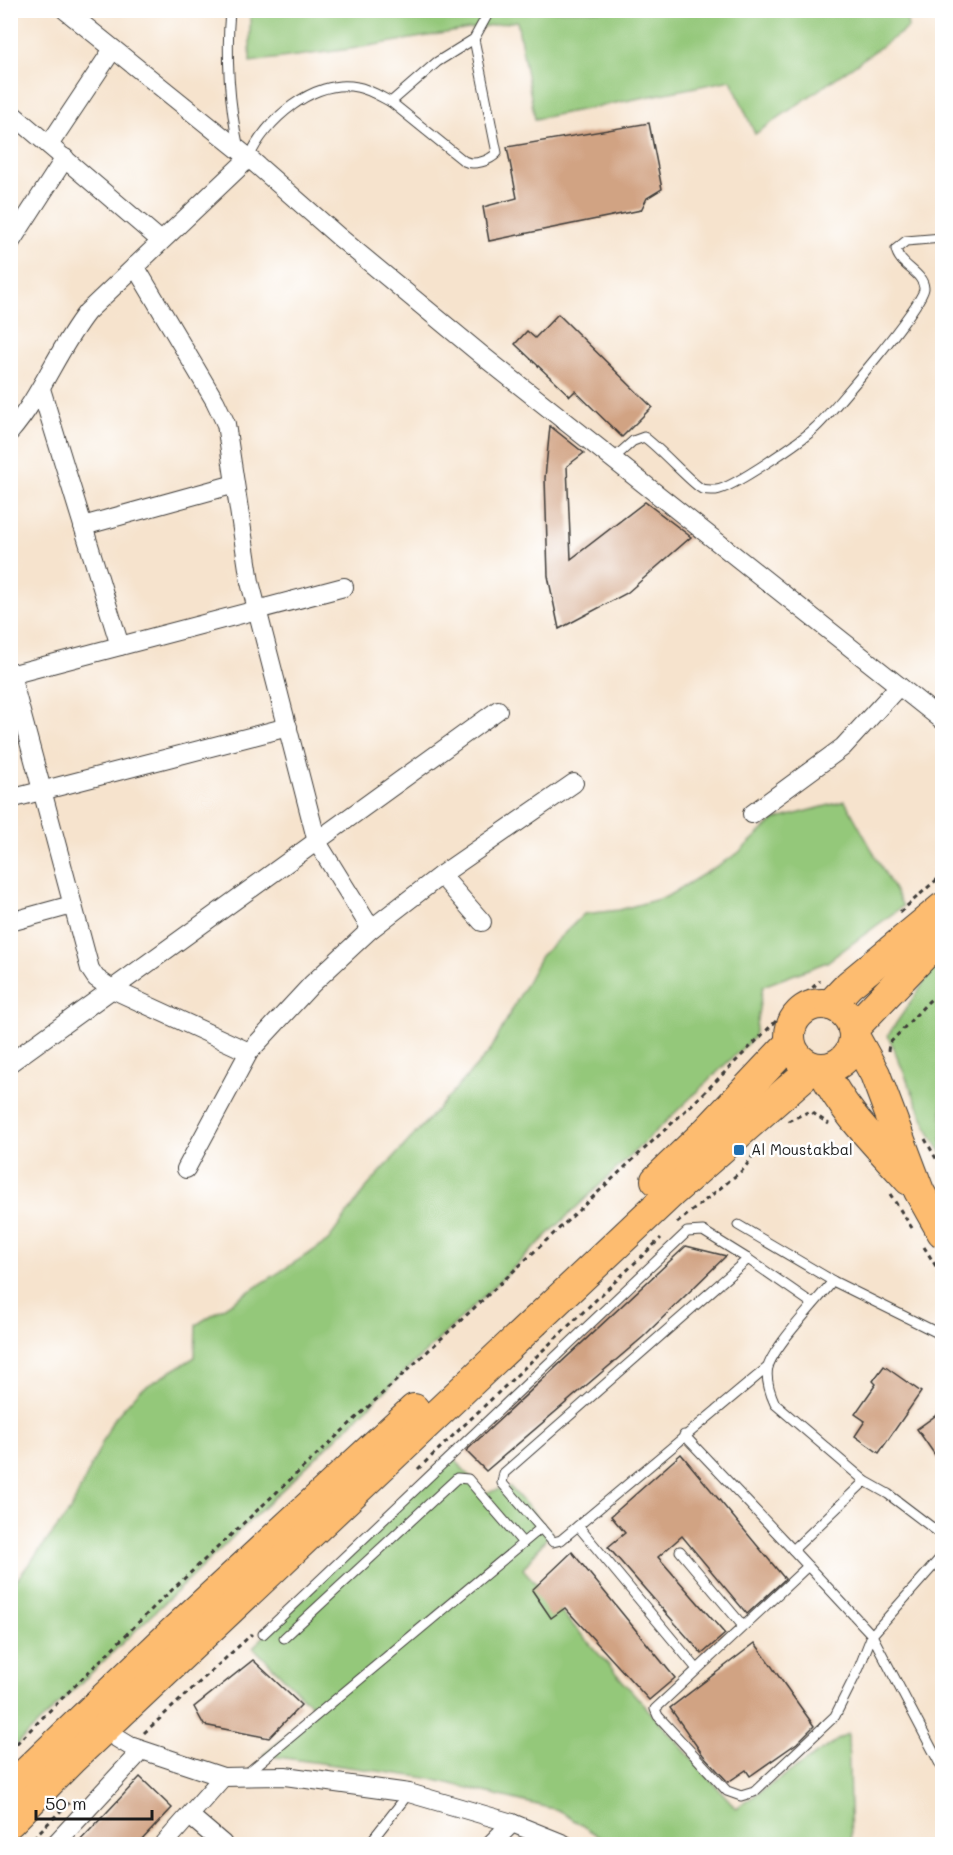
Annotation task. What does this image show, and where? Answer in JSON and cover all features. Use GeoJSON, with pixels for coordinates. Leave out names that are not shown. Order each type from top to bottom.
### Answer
{"type":"FeatureCollection","features":[{"type":"Feature","properties":{"kind":"highway"},"geometry":{"type":"LineString","coordinates":[[919,1191],[867,1134],[818,1069],[795,1055],[790,1043],[791,1024],[796,1016],[827,991],[849,985],[942,908]]}},
{"type":"Feature","properties":{"kind":"highway"},"geometry":{"type":"LineString","coordinates":[[10,1788],[95,1724],[671,1193],[818,1069],[846,1058],[851,1051],[854,1033],[942,936]]}},
{"type":"Feature","properties":{"kind":"highway"},"geometry":{"type":"LineString","coordinates":[[827,991],[849,1019],[875,1074],[919,1191],[942,1232]]}},
{"type":"Feature","properties":{"kind":"highway"},"geometry":{"type":"LineString","coordinates":[[10,1822],[175,1630],[691,1147],[790,1043]]}},
{"type":"Feature","properties":{"kind":"street"},"geometry":{"type":"LineString","coordinates":[[65,10],[244,154],[348,245],[942,720]]}},
{"type":"Feature","properties":{"kind":"street"},"geometry":{"type":"LineString","coordinates":[[49,145],[113,49]]}},
{"type":"Feature","properties":{"kind":"street"},"geometry":{"type":"LineString","coordinates":[[10,112],[161,241]]}},
{"type":"Feature","properties":{"kind":"street"},"geometry":{"type":"LineString","coordinates":[[10,432],[41,389],[65,340],[87,312],[161,241],[244,154]]}},
{"type":"Feature","properties":{"kind":"street"},"geometry":{"type":"LineString","coordinates":[[10,243],[65,158]]}},
{"type":"Feature","properties":{"kind":"street"},"geometry":{"type":"LineString","coordinates":[[135,266],[215,401],[226,424],[250,582],[317,842],[371,929]]}},
{"type":"Feature","properties":{"kind":"street"},"geometry":{"type":"LineString","coordinates":[[41,389],[120,646]]}},
{"type":"Feature","properties":{"kind":"street"},"geometry":{"type":"LineString","coordinates":[[83,526],[235,484]]}},
{"type":"Feature","properties":{"kind":"street"},"geometry":{"type":"LineString","coordinates":[[249,1052],[112,989],[96,978],[90,969],[11,674],[344,587]]}},
{"type":"Feature","properties":{"kind":"street"},"geometry":{"type":"LineString","coordinates":[[752,814],[843,747],[899,686]]}},
{"type":"Feature","properties":{"kind":"street"},"geometry":{"type":"LineString","coordinates":[[10,1063],[498,710]]}},
{"type":"Feature","properties":{"kind":"street"},"geometry":{"type":"LineString","coordinates":[[10,800],[288,727]]}},
{"type":"Feature","properties":{"kind":"street"},"geometry":{"type":"LineString","coordinates":[[186,1169],[249,1052],[312,984],[371,929],[441,875],[574,783]]}},
{"type":"Feature","properties":{"kind":"street"},"geometry":{"type":"LineString","coordinates":[[441,875],[482,922]]}},
{"type":"Feature","properties":{"kind":"street"},"geometry":{"type":"LineString","coordinates":[[10,921],[72,905]]}},
{"type":"Feature","properties":{"kind":"street"},"geometry":{"type":"LineString","coordinates":[[95,1724],[141,1750],[223,1777],[285,1776],[409,1793],[512,1822],[564,1845]]}},
{"type":"Feature","properties":{"kind":"street"},"geometry":{"type":"LineString","coordinates":[[55,1845],[141,1750]]}},
{"type":"Feature","properties":{"kind":"street"},"geometry":{"type":"LineString","coordinates":[[164,1845],[223,1777]]}},
{"type":"Feature","properties":{"kind":"street"},"geometry":{"type":"LineString","coordinates":[[190,1816],[223,1845]]}},
{"type":"Feature","properties":{"kind":"street"},"geometry":{"type":"LineString","coordinates":[[491,1845],[512,1822]]}},
{"type":"Feature","properties":{"kind":"lane"},"geometry":{"type":"LineString","coordinates":[[231,10],[231,112],[244,154],[297,102],[316,92],[356,86],[391,102],[464,160],[475,163],[494,157],[497,153],[496,143],[485,102],[474,39]]}},
{"type":"Feature","properties":{"kind":"lane"},"geometry":{"type":"LineString","coordinates":[[391,102],[437,62],[474,39],[489,10]]}},
{"type":"Feature","properties":{"kind":"lane"},"geometry":{"type":"LineString","coordinates":[[613,459],[633,441],[644,437],[701,489],[718,490],[794,445],[816,428],[909,318],[922,297],[925,290],[922,281],[898,258],[896,249],[906,241],[942,238]]}},
{"type":"Feature","properties":{"kind":"lane"},"geometry":{"type":"LineString","coordinates":[[738,1225],[833,1281],[942,1335]]}},
{"type":"Feature","properties":{"kind":"lane"},"geometry":{"type":"LineString","coordinates":[[263,1634],[687,1232],[703,1231],[813,1304]]}},
{"type":"Feature","properties":{"kind":"lane"},"geometry":{"type":"LineString","coordinates":[[748,1259],[504,1473],[502,1483],[553,1542],[557,1542],[578,1526],[768,1367],[813,1304],[833,1281]]}},
{"type":"Feature","properties":{"kind":"lane"},"geometry":{"type":"LineString","coordinates":[[768,1367],[770,1391],[775,1404],[865,1481],[888,1494],[942,1535]]}},
{"type":"Feature","properties":{"kind":"lane"},"geometry":{"type":"LineString","coordinates":[[684,1435],[872,1635],[898,1690],[942,1768]]}},
{"type":"Feature","properties":{"kind":"lane"},"geometry":{"type":"LineString","coordinates":[[284,1638],[457,1478],[468,1479],[523,1543]]}},
{"type":"Feature","properties":{"kind":"lane"},"geometry":{"type":"LineString","coordinates":[[793,1550],[865,1481]]}},
{"type":"Feature","properties":{"kind":"lane"},"geometry":{"type":"LineString","coordinates":[[578,1526],[697,1669]]}},
{"type":"Feature","properties":{"kind":"lane"},"geometry":{"type":"LineString","coordinates":[[243,1777],[541,1528]]}},
{"type":"Feature","properties":{"kind":"lane"},"geometry":{"type":"LineString","coordinates":[[680,1551],[743,1626]]}},
{"type":"Feature","properties":{"kind":"lane"},"geometry":{"type":"LineString","coordinates":[[808,1566],[658,1704],[656,1709],[658,1716],[727,1791],[741,1796],[754,1792],[835,1716],[859,1668],[872,1635],[942,1556]]}},
{"type":"Feature","properties":{"kind":"lane"},"geometry":{"type":"LineString","coordinates":[[369,1845],[409,1793]]}},
{"type":"Feature","properties":{"kind":"path"},"geometry":{"type":"LineString","coordinates":[[897,914],[942,875]]}},
{"type":"Feature","properties":{"kind":"path"},"geometry":{"type":"LineString","coordinates":[[890,1058],[889,1044],[942,990]]}},
{"type":"Feature","properties":{"kind":"path"},"geometry":{"type":"LineString","coordinates":[[10,1750],[158,1603],[403,1376],[827,991]]}},
{"type":"Feature","properties":{"kind":"path"},"geometry":{"type":"LineString","coordinates":[[921,1134],[942,1169]]}},
{"type":"Feature","properties":{"kind":"green space"},"geometry":{"type":"Polygon","coordinates":[[[906,10],[908,28],[755,134],[731,80],[535,119],[517,21],[351,49],[250,62],[250,11],[906,10]]]}},
{"type":"Feature","properties":{"kind":"green space"},"geometry":{"type":"Polygon","coordinates":[[[845,801],[903,906],[827,962],[763,986],[754,1037],[11,1750],[11,1587],[70,1511],[113,1420],[140,1390],[195,1357],[196,1325],[327,1242],[367,1187],[490,1051],[541,956],[584,914],[619,910],[666,897],[737,854],[774,820],[845,801]]]}},
{"type":"Feature","properties":{"kind":"green space"},"geometry":{"type":"Polygon","coordinates":[[[942,960],[942,1154],[930,1134],[888,1035],[933,969],[942,960]]]}},
{"type":"Feature","properties":{"kind":"green space"},"geometry":{"type":"Polygon","coordinates":[[[450,1454],[484,1493],[510,1487],[551,1532],[523,1569],[736,1808],[848,1733],[851,1844],[611,1844],[558,1810],[427,1778],[263,1755],[317,1711],[253,1647],[450,1454]]]}},
{"type":"Feature","properties":{"kind":"building"},"geometry":{"type":"Polygon","coordinates":[[[649,123],[662,189],[647,198],[641,210],[489,241],[483,207],[517,198],[507,147],[649,123]]]}},
{"type":"Feature","properties":{"kind":"building"},"geometry":{"type":"Polygon","coordinates":[[[558,314],[652,407],[622,437],[575,391],[570,396],[515,344],[527,331],[535,338],[558,314]]]}},
{"type":"Feature","properties":{"kind":"building"},"geometry":{"type":"Polygon","coordinates":[[[550,426],[584,453],[567,466],[571,559],[645,502],[691,537],[627,593],[559,629],[548,576],[545,478],[550,426]]]}},
{"type":"Feature","properties":{"kind":"building"},"geometry":{"type":"Polygon","coordinates":[[[686,1246],[726,1256],[643,1337],[486,1471],[466,1451],[686,1246]]]}},
{"type":"Feature","properties":{"kind":"building"},"geometry":{"type":"Polygon","coordinates":[[[884,1366],[921,1392],[879,1453],[855,1436],[865,1421],[855,1414],[876,1384],[873,1381],[884,1366]]]}},
{"type":"Feature","properties":{"kind":"building"},"geometry":{"type":"Polygon","coordinates":[[[942,1411],[942,1465],[917,1429],[942,1411]]]}},
{"type":"Feature","properties":{"kind":"building"},"geometry":{"type":"Polygon","coordinates":[[[681,1454],[785,1579],[747,1614],[682,1536],[658,1557],[725,1634],[702,1654],[608,1547],[625,1533],[611,1516],[681,1454]]]}},
{"type":"Feature","properties":{"kind":"building"},"geometry":{"type":"Polygon","coordinates":[[[572,1552],[675,1678],[649,1700],[565,1608],[551,1618],[532,1590],[572,1552]]]}},
{"type":"Feature","properties":{"kind":"building"},"geometry":{"type":"Polygon","coordinates":[[[755,1643],[814,1726],[797,1743],[750,1776],[746,1770],[728,1782],[703,1755],[670,1708],[755,1643]]]}},
{"type":"Feature","properties":{"kind":"building"},"geometry":{"type":"Polygon","coordinates":[[[253,1660],[301,1705],[269,1738],[204,1725],[194,1707],[253,1660]]]}},
{"type":"Feature","properties":{"kind":"building"},"geometry":{"type":"Polygon","coordinates":[[[140,1777],[172,1808],[137,1845],[76,1845],[140,1777]]]}},
{"type":"Feature","properties":{"kind":"place","name":"Al Moustakbal"},"geometry":{"type":"Point","coordinates":[739,1150]}}]}
